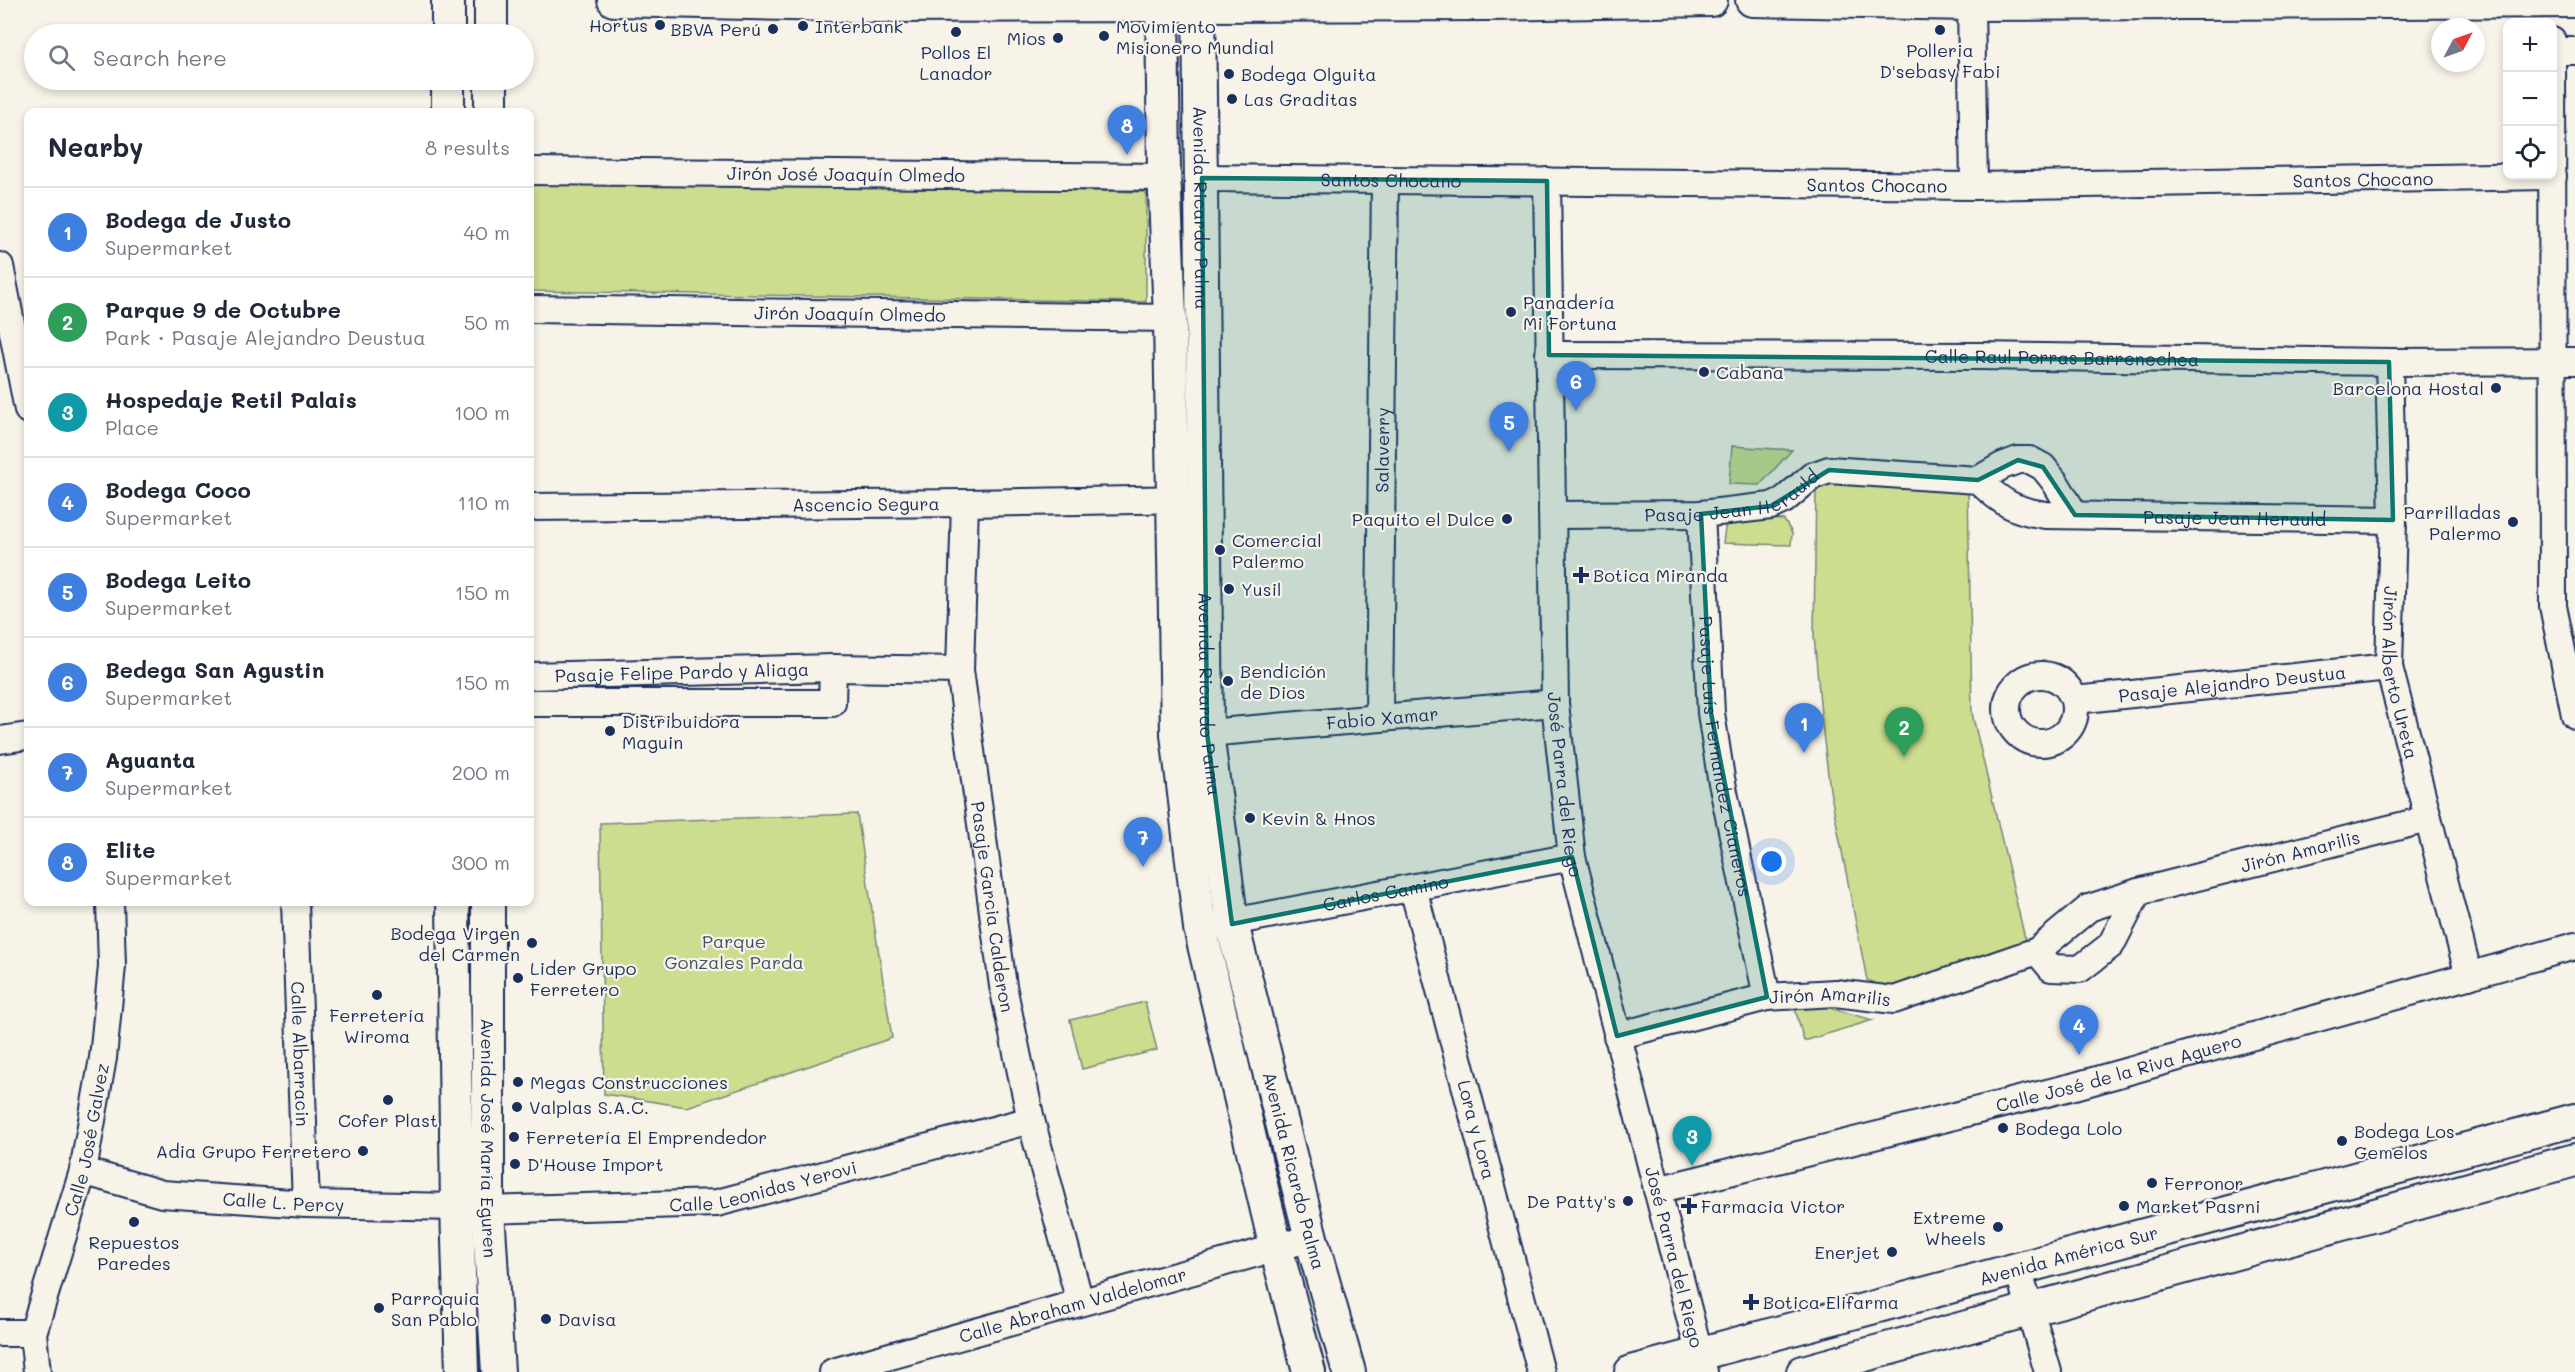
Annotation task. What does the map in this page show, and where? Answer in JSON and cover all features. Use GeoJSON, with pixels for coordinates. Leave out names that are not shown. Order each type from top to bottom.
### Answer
{"type":"FeatureCollection","features":[{"type":"Feature","properties":{"kind":"main road"},"geometry":{"type":"LineString","coordinates":[[448,0],[448,24]]}},
{"type":"Feature","properties":{"kind":"main road"},"geometry":{"type":"LineString","coordinates":[[491,0],[491,24]]}},
{"type":"Feature","properties":{"kind":"main road"},"geometry":{"type":"LineString","coordinates":[[614,0],[1492,4],[1711,0]]}},
{"type":"Feature","properties":{"kind":"main road"},"geometry":{"type":"LineString","coordinates":[[1752,0],[1971,4],[2306,1],[2558,6]]}},
{"type":"Feature","properties":{"kind":"main road","name":"Avenida Ricardo Palma"},"geometry":{"type":"LineString","coordinates":[[1162,2],[1177,735],[1200,928],[1276,1248],[1309,1372]]}},
{"type":"Feature","properties":{"kind":"main road","name":"Avenida Ricardo Palma"},"geometry":{"type":"LineString","coordinates":[[1199,2],[1207,733],[1232,924],[1311,1238],[1349,1372]]}},
{"type":"Feature","properties":{"kind":"main road"},"geometry":{"type":"LineString","coordinates":[[448,90],[448,108]]}},
{"type":"Feature","properties":{"kind":"main road"},"geometry":{"type":"LineString","coordinates":[[491,90],[491,108]]}},
{"type":"Feature","properties":{"kind":"main road","name":"Avenida José María Eguren"},"geometry":{"type":"LineString","coordinates":[[453,906],[457,1207],[462,1372]]}},
{"type":"Feature","properties":{"kind":"main road","name":"Avenida José María Eguren"},"geometry":{"type":"LineString","coordinates":[[488,906],[488,1210],[498,1372]]}},
{"type":"Feature","properties":{"kind":"main road","name":"Avenida América Sur"},"geometry":{"type":"LineString","coordinates":[[1631,1372],[1702,1363],[2018,1269],[2575,1120]]}},
{"type":"Feature","properties":{"kind":"main road"},"geometry":{"type":"LineString","coordinates":[[1803,1372],[2575,1160]]}},
{"type":"Feature","properties":{"kind":"main road"},"geometry":{"type":"LineString","coordinates":[[459,1284],[492,1283]]}},
{"type":"Feature","properties":{"kind":"street"},"geometry":{"type":"LineString","coordinates":[[1971,4],[1974,186]]}},
{"type":"Feature","properties":{"kind":"street"},"geometry":{"type":"LineString","coordinates":[[2557,51],[2575,51]]}},
{"type":"Feature","properties":{"kind":"street"},"geometry":{"type":"LineString","coordinates":[[2553,72],[2553,126]]}},
{"type":"Feature","properties":{"kind":"street","name":"Jirón José Joaquín Olmedo"},"geometry":{"type":"LineString","coordinates":[[534,171],[1165,177]]}},
{"type":"Feature","properties":{"kind":"street","name":"Santos Chocano"},"geometry":{"type":"LineString","coordinates":[[1202,178],[1974,186],[2503,177]]}},
{"type":"Feature","properties":{"kind":"street","name":"Salaverry"},"geometry":{"type":"LineString","coordinates":[[1379,718],[1385,180]]}},
{"type":"Feature","properties":{"kind":"street"},"geometry":{"type":"LineString","coordinates":[[2553,180],[2564,361],[2553,606],[2575,715]]}},
{"type":"Feature","properties":{"kind":"street","name":"José Parra del Riego"},"geometry":{"type":"LineString","coordinates":[[1547,181],[1554,515],[1555,703],[1572,857],[1702,1363]]}},
{"type":"Feature","properties":{"kind":"street"},"geometry":{"type":"LineString","coordinates":[[0,266],[8,338],[24,396]]}},
{"type":"Feature","properties":{"kind":"street","name":"Jirón Joaquín Olmedo"},"geometry":{"type":"LineString","coordinates":[[534,309],[1170,318]]}},
{"type":"Feature","properties":{"kind":"street","name":"Calle Raul Porras Barrenechea"},"geometry":{"type":"LineString","coordinates":[[1549,355],[1980,356],[2389,362],[2564,361]]}},
{"type":"Feature","properties":{"kind":"street","name":"Jirón Alberto Ureta"},"geometry":{"type":"LineString","coordinates":[[2389,362],[2393,520],[2389,667],[2469,976]]}},
{"type":"Feature","properties":{"kind":"street"},"geometry":{"type":"LineString","coordinates":[[1978,480],[2002,466],[2018,460],[2030,460],[2043,467],[2075,515]]}},
{"type":"Feature","properties":{"kind":"street","name":"Pasaje Jean Herauld"},"geometry":{"type":"LineString","coordinates":[[1554,515],[1701,514],[1771,506],[1784,500],[1812,476],[1829,470],[1978,480],[2001,501],[2019,510],[2046,515],[2393,520]]}},
{"type":"Feature","properties":{"kind":"street","name":"Ascencio Segura"},"geometry":{"type":"LineString","coordinates":[[534,507],[1203,499]]}},
{"type":"Feature","properties":{"kind":"street","name":"Pasaje Garcia Calderon"},"geometry":{"type":"LineString","coordinates":[[965,503],[960,670],[1003,986],[1031,1120],[1080,1302]]}},
{"type":"Feature","properties":{"kind":"street","name":"Pasaje Luís Fernandez Cianeros"},"geometry":{"type":"LineString","coordinates":[[1701,514],[1711,713],[1721,778],[1767,997]]}},
{"type":"Feature","properties":{"kind":"street","name":"Pasaje Alejandro Deustua"},"geometry":{"type":"LineString","coordinates":[[2075,700],[2389,667]]}},
{"type":"Feature","properties":{"kind":"street","name":"Pasaje Felipe Pardo y Aliaga"},"geometry":{"type":"LineString","coordinates":[[534,703],[832,703],[833,668]]}},
{"type":"Feature","properties":{"kind":"street","name":"Pasaje Felipe Pardo y Aliaga"},"geometry":{"type":"LineString","coordinates":[[534,676],[833,668],[960,670]]}},
{"type":"Feature","properties":{"kind":"street","name":"Fabio Xamar"},"geometry":{"type":"LineString","coordinates":[[1207,733],[1555,703]]}},
{"type":"Feature","properties":{"kind":"street"},"geometry":{"type":"LineString","coordinates":[[0,740],[24,737]]}},
{"type":"Feature","properties":{"kind":"street","name":"Jirón Amarilis"},"geometry":{"type":"LineString","coordinates":[[1617,1036],[1767,997],[1835,993],[1894,1000],[2037,951],[2089,908],[2138,892],[2428,819]]}},
{"type":"Feature","properties":{"kind":"street","name":"Carlos Camino"},"geometry":{"type":"LineString","coordinates":[[1200,928],[1232,924],[1572,857]]}},
{"type":"Feature","properties":{"kind":"street","name":"Lora y Lora"},"geometry":{"type":"LineString","coordinates":[[1413,888],[1541,1372]]}},
{"type":"Feature","properties":{"kind":"street"},"geometry":{"type":"LineString","coordinates":[[2037,951],[2051,968],[2080,969],[2111,945],[2138,892]]}},
{"type":"Feature","properties":{"kind":"street","name":"Calle José Galvez"},"geometry":{"type":"LineString","coordinates":[[37,1372],[33,1333],[83,1171],[103,1058],[112,966],[110,906]]}},
{"type":"Feature","properties":{"kind":"street","name":"Calle Albarracin"},"geometry":{"type":"LineString","coordinates":[[295,906],[306,1204]]}},
{"type":"Feature","properties":{"kind":"street","name":"Calle José de la Riva Aguero"},"geometry":{"type":"LineString","coordinates":[[1657,1190],[2075,1086],[2575,946]]}},
{"type":"Feature","properties":{"kind":"street","name":"Calle Leonidas Yerovi"},"geometry":{"type":"LineString","coordinates":[[488,1210],[717,1203],[1031,1120]]}},
{"type":"Feature","properties":{"kind":"street","name":"Calle L. Percy"},"geometry":{"type":"LineString","coordinates":[[83,1171],[162,1194],[306,1204],[457,1207],[488,1210]]}},
{"type":"Feature","properties":{"kind":"street","name":"Calle Abraham Valdelomar"},"geometry":{"type":"LineString","coordinates":[[833,1372],[1311,1238]]}},
{"type":"Feature","properties":{"kind":"street"},"geometry":{"type":"LineString","coordinates":[[2018,1269],[2048,1372]]}},
{"type":"Feature","properties":{"kind":"street"},"geometry":{"type":"LineString","coordinates":[[0,1333],[33,1333]]}},
{"type":"Feature","properties":{"kind":"highlighted area"},"geometry":{"type":"Polygon","coordinates":[[[1202,178],[1547,181],[1549,355],[2389,362],[2393,520],[2075,515],[2043,467],[2018,460],[1978,480],[1829,470],[1771,506],[1701,514],[1711,713],[1767,997],[1617,1036],[1572,857],[1232,924],[1207,733],[1202,178]]]}},
{"type":"Feature","properties":{"kind":"green space"},"geometry":{"type":"Polygon","coordinates":[[[534,178],[1146,192],[1146,302],[534,291],[534,178]]]}},
{"type":"Feature","properties":{"kind":"green space"},"geometry":{"type":"Polygon","coordinates":[[[1732,446],[1792,450],[1760,485],[1729,484],[1732,446]]]}},
{"type":"Feature","properties":{"kind":"green space"},"geometry":{"type":"Polygon","coordinates":[[[1816,482],[1968,487],[1972,713],[2027,947],[1886,988],[1867,980],[1830,790],[1814,636],[1816,482]]]}},
{"type":"Feature","properties":{"kind":"green space"},"geometry":{"type":"Polygon","coordinates":[[[1732,517],[1784,520],[1792,533],[1791,545],[1723,543],[1726,521],[1732,517]]]}},
{"type":"Feature","properties":{"kind":"green space","name":"Parque Gonzales Parda"},"geometry":{"type":"Polygon","coordinates":[[[857,814],[892,1038],[687,1107],[604,1094],[600,823],[857,814]]]}},
{"type":"Feature","properties":{"kind":"green space"},"geometry":{"type":"Polygon","coordinates":[[[1804,1001],[1873,1020],[1804,1041],[1794,1005],[1804,1001]]]}},
{"type":"Feature","properties":{"kind":"green space"},"geometry":{"type":"Polygon","coordinates":[[[1145,1002],[1157,1050],[1082,1069],[1070,1020],[1145,1002]]]}},
{"type":"Feature","properties":{"kind":"place","name":"Hortus"},"geometry":{"type":"Point","coordinates":[660,25]}},
{"type":"Feature","properties":{"kind":"place","name":"Interbank"},"geometry":{"type":"Point","coordinates":[803,26]}},
{"type":"Feature","properties":{"kind":"place","name":"BBVA Perú"},"geometry":{"type":"Point","coordinates":[773,29]}},
{"type":"Feature","properties":{"kind":"place","name":"Polleria D'sebasy Fabi"},"geometry":{"type":"Point","coordinates":[1940,30]}},
{"type":"Feature","properties":{"kind":"place","name":"Pollos El Lanador"},"geometry":{"type":"Point","coordinates":[956,32]}},
{"type":"Feature","properties":{"kind":"place","name":"Movimiento Misionero Mundial"},"geometry":{"type":"Point","coordinates":[1104,36]}},
{"type":"Feature","properties":{"kind":"place","name":"Mios"},"geometry":{"type":"Point","coordinates":[1058,38]}},
{"type":"Feature","properties":{"kind":"place","name":"Bodega Olguita"},"geometry":{"type":"Point","coordinates":[1229,74]}},
{"type":"Feature","properties":{"kind":"place","name":"Las Graditas"},"geometry":{"type":"Point","coordinates":[1232,99]}},
{"type":"Feature","properties":{"kind":"place","name":"Elite"},"geometry":{"type":"Point","coordinates":[1127,155]}},
{"type":"Feature","properties":{"kind":"place","name":"Panadería Mi Fortuna"},"geometry":{"type":"Point","coordinates":[1511,312]}},
{"type":"Feature","properties":{"kind":"place","name":"Cabana"},"geometry":{"type":"Point","coordinates":[1704,372]}},
{"type":"Feature","properties":{"kind":"place","name":"Barcelona Hostal"},"geometry":{"type":"Point","coordinates":[2496,388]}},
{"type":"Feature","properties":{"kind":"place","name":"Bedega San Agustin"},"geometry":{"type":"Point","coordinates":[1576,411]}},
{"type":"Feature","properties":{"kind":"place","name":"Bodega Leito"},"geometry":{"type":"Point","coordinates":[1509,452]}},
{"type":"Feature","properties":{"kind":"place","name":"Paquito el Dulce"},"geometry":{"type":"Point","coordinates":[1507,519]}},
{"type":"Feature","properties":{"kind":"place","name":"Parrilladas Palermo"},"geometry":{"type":"Point","coordinates":[2513,522]}},
{"type":"Feature","properties":{"kind":"place","name":"Comercial Palermo"},"geometry":{"type":"Point","coordinates":[1220,550]}},
{"type":"Feature","properties":{"kind":"place","name":"Botica Miranda"},"geometry":{"type":"Point","coordinates":[1581,575]}},
{"type":"Feature","properties":{"kind":"place","name":"Yusil"},"geometry":{"type":"Point","coordinates":[1229,589]}},
{"type":"Feature","properties":{"kind":"place","name":"Bendición de Dios"},"geometry":{"type":"Point","coordinates":[1228,681]}},
{"type":"Feature","properties":{"kind":"place","name":"Distribuidora Maguin"},"geometry":{"type":"Point","coordinates":[610,731]}},
{"type":"Feature","properties":{"kind":"place","name":"Bodega de Justo"},"geometry":{"type":"Point","coordinates":[1804,753]}},
{"type":"Feature","properties":{"kind":"place","name":"Parque 9 de Octubre"},"geometry":{"type":"Point","coordinates":[1904,757]}},
{"type":"Feature","properties":{"kind":"place","name":"Kevin & Hnos"},"geometry":{"type":"Point","coordinates":[1250,818]}},
{"type":"Feature","properties":{"kind":"place","name":"Aguanta"},"geometry":{"type":"Point","coordinates":[1143,867]}},
{"type":"Feature","properties":{"kind":"place","name":"Bodega Virgen del Carmen"},"geometry":{"type":"Point","coordinates":[532,943]}},
{"type":"Feature","properties":{"kind":"place","name":"Lider Grupo Ferretero"},"geometry":{"type":"Point","coordinates":[518,978]}},
{"type":"Feature","properties":{"kind":"place","name":"Ferretería Wiroma"},"geometry":{"type":"Point","coordinates":[377,995]}},
{"type":"Feature","properties":{"kind":"place","name":"Bodega Coco"},"geometry":{"type":"Point","coordinates":[2079,1055]}},
{"type":"Feature","properties":{"kind":"place","name":"Megas Construcciones"},"geometry":{"type":"Point","coordinates":[518,1082]}},
{"type":"Feature","properties":{"kind":"place","name":"Cofer Plast"},"geometry":{"type":"Point","coordinates":[388,1100]}},
{"type":"Feature","properties":{"kind":"place","name":"Valplas S.A.C."},"geometry":{"type":"Point","coordinates":[517,1107]}},
{"type":"Feature","properties":{"kind":"place","name":"Bodega Lolo"},"geometry":{"type":"Point","coordinates":[2003,1128]}},
{"type":"Feature","properties":{"kind":"place","name":"Ferretería El Emprendedor"},"geometry":{"type":"Point","coordinates":[514,1137]}},
{"type":"Feature","properties":{"kind":"place","name":"Bodega Los Gemelos"},"geometry":{"type":"Point","coordinates":[2342,1141]}},
{"type":"Feature","properties":{"kind":"place","name":"Adia Grupo Ferretero"},"geometry":{"type":"Point","coordinates":[363,1151]}},
{"type":"Feature","properties":{"kind":"place","name":"D'House Import"},"geometry":{"type":"Point","coordinates":[515,1164]}},
{"type":"Feature","properties":{"kind":"place","name":"Hospedaje Retil Palais"},"geometry":{"type":"Point","coordinates":[1692,1166]}},
{"type":"Feature","properties":{"kind":"place","name":"Ferronor"},"geometry":{"type":"Point","coordinates":[2152,1183]}},
{"type":"Feature","properties":{"kind":"place","name":"De Patty's"},"geometry":{"type":"Point","coordinates":[1628,1201]}},
{"type":"Feature","properties":{"kind":"place","name":"Farmacia Victor"},"geometry":{"type":"Point","coordinates":[1689,1206]}},
{"type":"Feature","properties":{"kind":"place","name":"Market Pasrni"},"geometry":{"type":"Point","coordinates":[2124,1206]}},
{"type":"Feature","properties":{"kind":"place","name":"Repuestos Paredes"},"geometry":{"type":"Point","coordinates":[134,1222]}},
{"type":"Feature","properties":{"kind":"place","name":"Extreme Wheels"},"geometry":{"type":"Point","coordinates":[1998,1227]}},
{"type":"Feature","properties":{"kind":"place","name":"Enerjet"},"geometry":{"type":"Point","coordinates":[1892,1252]}},
{"type":"Feature","properties":{"kind":"place","name":"Botica Elifarma"},"geometry":{"type":"Point","coordinates":[1751,1302]}},
{"type":"Feature","properties":{"kind":"place","name":"Parroquia San Pablo"},"geometry":{"type":"Point","coordinates":[379,1308]}},
{"type":"Feature","properties":{"kind":"place","name":"Davisa"},"geometry":{"type":"Point","coordinates":[546,1319]}}]}
